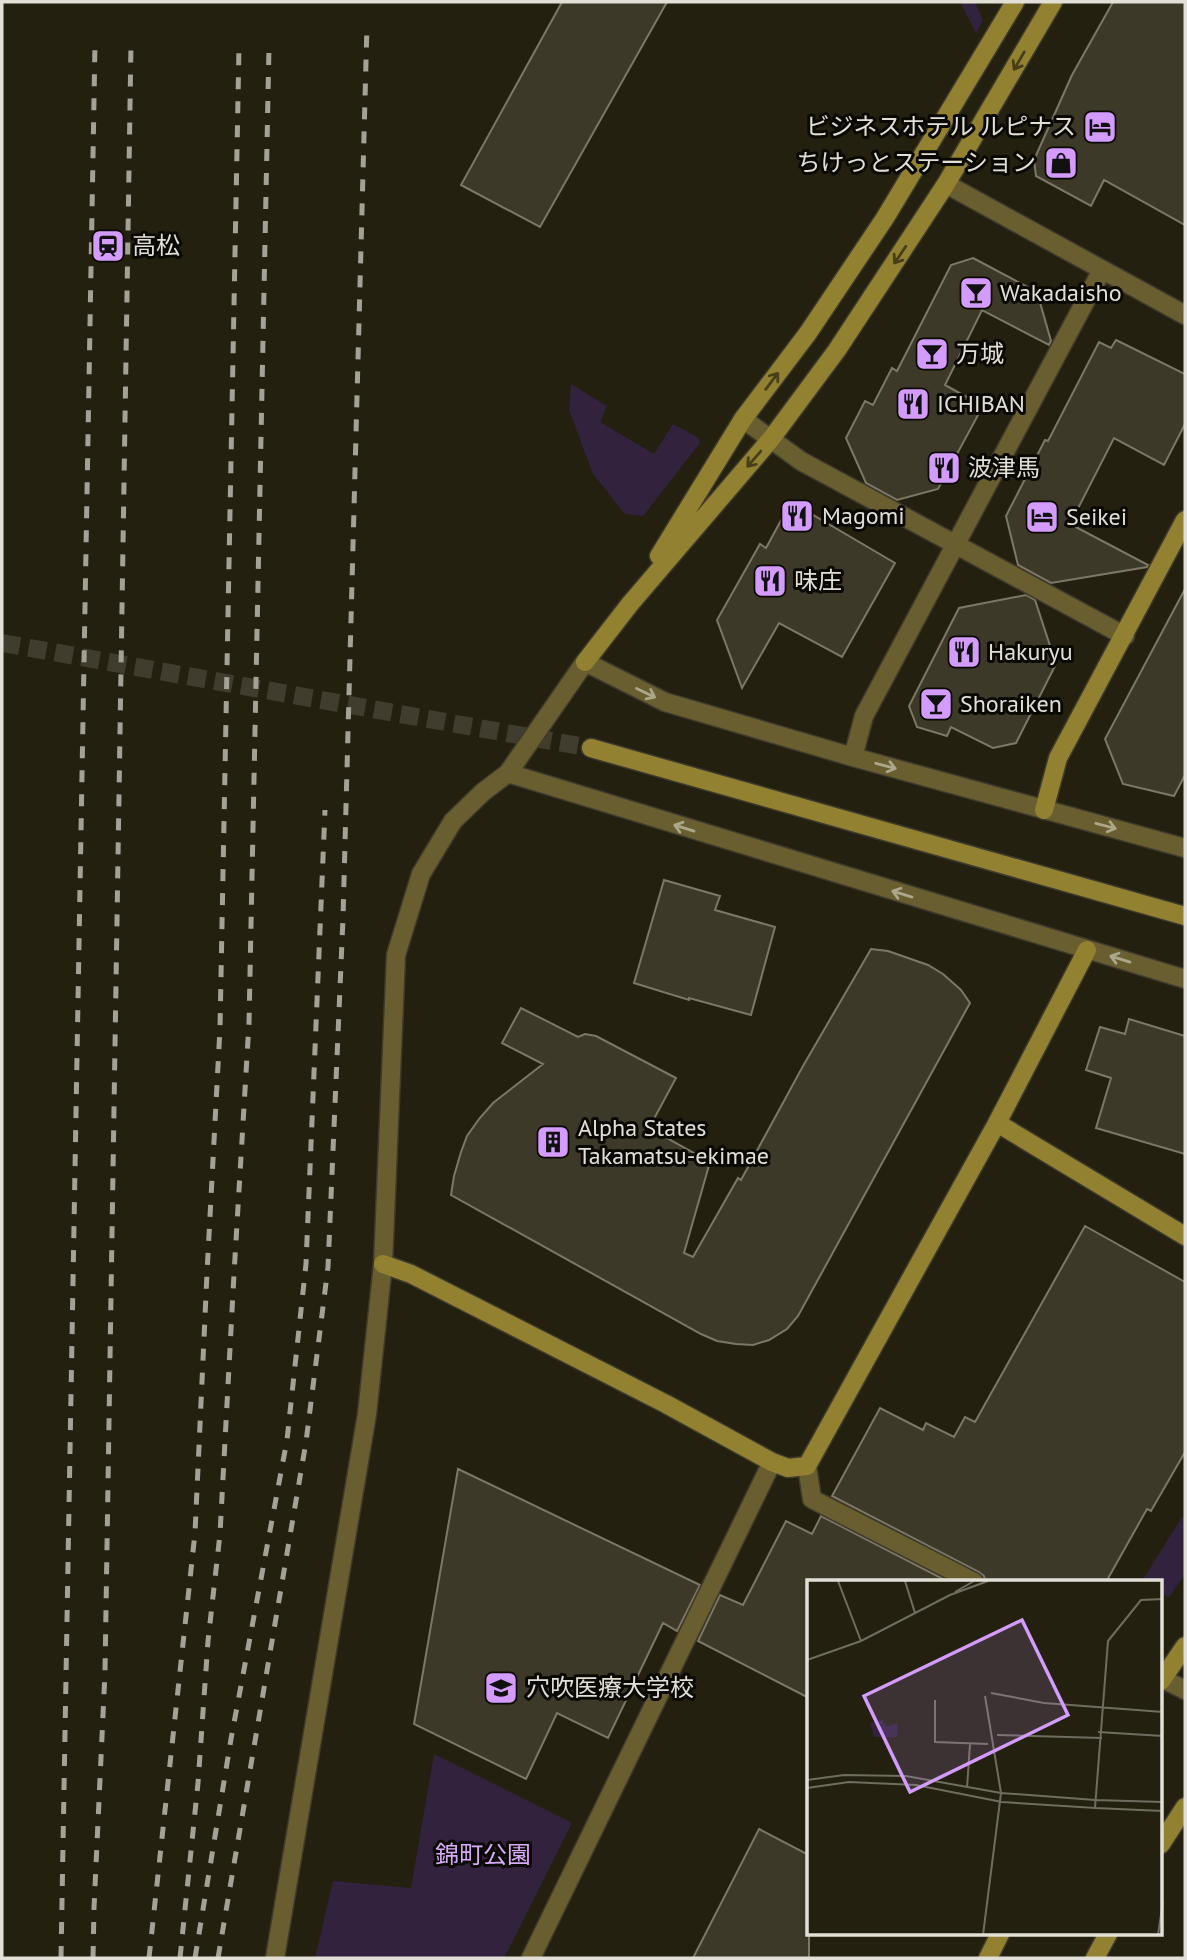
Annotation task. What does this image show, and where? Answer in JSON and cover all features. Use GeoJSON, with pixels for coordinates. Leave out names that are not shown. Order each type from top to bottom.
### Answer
{"type":"FeatureCollection","features":[{"type":"Feature","properties":{"kind":"street"},"geometry":{"type":"LineString","coordinates":[[630,604],[743,419],[808,333],[885,218],[1015,2]]}},
{"type":"Feature","properties":{"kind":"street"},"geometry":{"type":"LineString","coordinates":[[275,1958],[367,1414],[383,1264],[396,955],[421,874],[453,821],[483,792],[508,773],[585,662],[630,604],[771,439],[837,350],[946,184],[1053,2]]}},
{"type":"Feature","properties":{"kind":"street"},"geometry":{"type":"LineString","coordinates":[[946,184],[1185,315]]}},
{"type":"Feature","properties":{"kind":"street"},"geometry":{"type":"LineString","coordinates":[[853,757],[864,716],[1102,270]]}},
{"type":"Feature","properties":{"kind":"street"},"geometry":{"type":"LineString","coordinates":[[743,419],[801,461],[1125,636]]}},
{"type":"Feature","properties":{"kind":"street"},"geometry":{"type":"LineString","coordinates":[[1044,810],[1058,758],[1185,520]]}},
{"type":"Feature","properties":{"kind":"street"},"geometry":{"type":"LineString","coordinates":[[585,662],[665,702],[853,757],[1185,848]]}},
{"type":"Feature","properties":{"kind":"street"},"geometry":{"type":"LineString","coordinates":[[591,748],[1185,916]]}},
{"type":"Feature","properties":{"kind":"street"},"geometry":{"type":"LineString","coordinates":[[508,773],[1185,979]]}},
{"type":"Feature","properties":{"kind":"street"},"geometry":{"type":"LineString","coordinates":[[970,1580],[812,1499],[807,1466],[997,1123],[1087,950]]}},
{"type":"Feature","properties":{"kind":"street"},"geometry":{"type":"LineString","coordinates":[[997,1123],[1185,1236]]}},
{"type":"Feature","properties":{"kind":"street"},"geometry":{"type":"LineString","coordinates":[[383,1264],[435,1286],[666,1404],[772,1462],[788,1468],[807,1466]]}},
{"type":"Feature","properties":{"kind":"street"},"geometry":{"type":"LineString","coordinates":[[531,1958],[772,1462]]}},
{"type":"Feature","properties":{"kind":"street"},"geometry":{"type":"LineString","coordinates":[[1162,1678],[1185,1646]]}},
{"type":"Feature","properties":{"kind":"street"},"geometry":{"type":"LineString","coordinates":[[1162,1679],[1185,1690]]}},
{"type":"Feature","properties":{"kind":"street"},"geometry":{"type":"LineString","coordinates":[[1162,1842],[1185,1807]]}},
{"type":"Feature","properties":{"kind":"street"},"geometry":{"type":"LineString","coordinates":[[988,1958],[999,1936]]}},
{"type":"Feature","properties":{"kind":"street"},"geometry":{"type":"LineString","coordinates":[[1096,1958],[1107,1936]]}},
{"type":"Feature","properties":{"kind":"green space"},"geometry":{"type":"Polygon","coordinates":[[[960,2],[975,2],[983,20],[976,33],[960,2]]]}},
{"type":"Feature","properties":{"kind":"green space"},"geometry":{"type":"Polygon","coordinates":[[[571,384],[607,406],[600,422],[654,454],[673,424],[699,438],[700,443],[643,516],[625,514],[593,474],[569,410],[571,384]]]}},
{"type":"Feature","properties":{"kind":"green space"},"geometry":{"type":"Polygon","coordinates":[[[1182,1517],[1185,1519],[1185,1574],[1169,1597],[1162,1594],[1162,1580],[1143,1580],[1182,1517]]]}},
{"type":"Feature","properties":{"kind":"green space","name":"錦町公園"},"geometry":{"type":"Polygon","coordinates":[[[434,1754],[572,1823],[504,1958],[315,1958],[333,1881],[411,1888],[434,1754]]]}},
{"type":"Feature","properties":{"kind":"building"},"geometry":{"type":"Polygon","coordinates":[[[562,2],[667,2],[540,227],[461,185],[562,2]]]}},
{"type":"Feature","properties":{"kind":"building"},"geometry":{"type":"Polygon","coordinates":[[[1113,2],[1185,2],[1185,225],[1104,180],[1091,206],[1036,176],[1034,160],[1072,75],[1113,2]]]}},
{"type":"Feature","properties":{"kind":"building"},"geometry":{"type":"Polygon","coordinates":[[[973,258],[1037,292],[1051,341],[1049,345],[982,310],[945,385],[983,406],[938,489],[897,500],[866,483],[846,438],[865,401],[873,405],[892,368],[897,371],[951,265],[973,258]]]}},
{"type":"Feature","properties":{"kind":"building"},"geometry":{"type":"Polygon","coordinates":[[[1116,340],[1185,374],[1185,424],[1164,465],[1114,438],[1070,524],[1148,565],[1051,583],[1018,565],[1006,516],[1099,342],[1111,348],[1116,340]]]}},
{"type":"Feature","properties":{"kind":"building"},"geometry":{"type":"Polygon","coordinates":[[[791,502],[895,563],[842,657],[779,623],[742,688],[717,620],[760,544],[766,548],[791,502]]]}},
{"type":"Feature","properties":{"kind":"building"},"geometry":{"type":"Polygon","coordinates":[[[1185,589],[1185,775],[1174,796],[1123,784],[1105,739],[1185,589]]]}},
{"type":"Feature","properties":{"kind":"building"},"geometry":{"type":"Polygon","coordinates":[[[1026,595],[1035,600],[1056,664],[1016,743],[993,748],[951,727],[947,736],[917,727],[909,706],[959,608],[1026,595]]]}},
{"type":"Feature","properties":{"kind":"building"},"geometry":{"type":"Polygon","coordinates":[[[664,880],[720,896],[715,910],[775,927],[751,1015],[634,983],[664,880]]]}},
{"type":"Feature","properties":{"kind":"building","name":"Alpha States Takamatsu-ekimae"},"geometry":{"type":"Polygon","coordinates":[[[871,949],[888,951],[928,965],[961,990],[970,1003],[798,1316],[787,1329],[769,1340],[753,1345],[736,1344],[717,1341],[701,1334],[451,1195],[467,1136],[493,1103],[543,1064],[502,1043],[521,1008],[578,1037],[585,1034],[596,1036],[676,1078],[649,1128],[710,1162],[684,1253],[693,1257],[738,1178],[741,1180],[871,949]]]}},
{"type":"Feature","properties":{"kind":"building"},"geometry":{"type":"Polygon","coordinates":[[[1129,1019],[1185,1036],[1185,1154],[1096,1128],[1111,1078],[1086,1070],[1100,1027],[1125,1034],[1129,1019]]]}},
{"type":"Feature","properties":{"kind":"building"},"geometry":{"type":"Polygon","coordinates":[[[1085,1226],[1185,1282],[1185,1452],[1151,1511],[1147,1509],[1107,1580],[985,1580],[979,1572],[832,1496],[880,1408],[923,1430],[926,1423],[954,1437],[965,1417],[975,1422],[1085,1226]]]}},
{"type":"Feature","properties":{"kind":"building"},"geometry":{"type":"Polygon","coordinates":[[[458,1469],[700,1585],[677,1631],[663,1623],[608,1738],[557,1713],[526,1779],[414,1724],[458,1469]]]}},
{"type":"Feature","properties":{"kind":"building"},"geometry":{"type":"Polygon","coordinates":[[[821,1516],[945,1580],[807,1580],[807,1697],[698,1641],[720,1595],[743,1605],[786,1521],[812,1534],[821,1516]]]}},
{"type":"Feature","properties":{"kind":"building"},"geometry":{"type":"Polygon","coordinates":[[[759,1829],[807,1854],[809,1958],[693,1958],[759,1829]]]}},
{"type":"Feature","properties":{"kind":"tunnel"},"geometry":{"type":"LineString","coordinates":[[2,643],[591,748]]}},
{"type":"Feature","properties":{"kind":"railway"},"geometry":{"type":"LineString","coordinates":[[218,1958],[306,1442],[328,1267],[343,918],[367,24]]}},
{"type":"Feature","properties":{"kind":"railway"},"geometry":{"type":"LineString","coordinates":[[61,1958],[95,43]]}},
{"type":"Feature","properties":{"kind":"railway"},"geometry":{"type":"LineString","coordinates":[[93,1958],[105,1672],[131,44]]}},
{"type":"Feature","properties":{"kind":"railway"},"geometry":{"type":"LineString","coordinates":[[149,1958],[195,1533],[220,1028],[239,47]]}},
{"type":"Feature","properties":{"kind":"railway"},"geometry":{"type":"LineString","coordinates":[[180,1958],[220,1534],[249,1023],[269,47]]}},
{"type":"Feature","properties":{"kind":"railway"},"geometry":{"type":"LineString","coordinates":[[195,1958],[231,1739],[287,1440],[306,1264],[325,810]]}},
{"type":"Feature","properties":{"kind":"place","name":"ビジネスホテル ルピナス"},"geometry":{"type":"Point","coordinates":[1100,127]}},
{"type":"Feature","properties":{"kind":"place","name":"ちけっとステーション"},"geometry":{"type":"Point","coordinates":[1061,163]}},
{"type":"Feature","properties":{"kind":"place","name":"高松"},"geometry":{"type":"Point","coordinates":[108,246]}},
{"type":"Feature","properties":{"kind":"place","name":"Wakadaisho"},"geometry":{"type":"Point","coordinates":[976,293]}},
{"type":"Feature","properties":{"kind":"place","name":"万城"},"geometry":{"type":"Point","coordinates":[932,354]}},
{"type":"Feature","properties":{"kind":"place","name":"ICHIBAN"},"geometry":{"type":"Point","coordinates":[913,404]}},
{"type":"Feature","properties":{"kind":"place","name":"波津馬"},"geometry":{"type":"Point","coordinates":[944,468]}},
{"type":"Feature","properties":{"kind":"place","name":"Magomi"},"geometry":{"type":"Point","coordinates":[797,516]}},
{"type":"Feature","properties":{"kind":"place","name":"Seikei"},"geometry":{"type":"Point","coordinates":[1042,517]}},
{"type":"Feature","properties":{"kind":"place","name":"味庄"},"geometry":{"type":"Point","coordinates":[770,581]}},
{"type":"Feature","properties":{"kind":"place","name":"Hakuryu"},"geometry":{"type":"Point","coordinates":[964,652]}},
{"type":"Feature","properties":{"kind":"place","name":"Shoraiken"},"geometry":{"type":"Point","coordinates":[936,704]}},
{"type":"Feature","properties":{"kind":"place","name":"Alpha States Takamatsu-ekimae"},"geometry":{"type":"Point","coordinates":[553,1142]}},
{"type":"Feature","properties":{"kind":"place","name":"穴吹医療大学校"},"geometry":{"type":"Point","coordinates":[501,1688]}}]}
